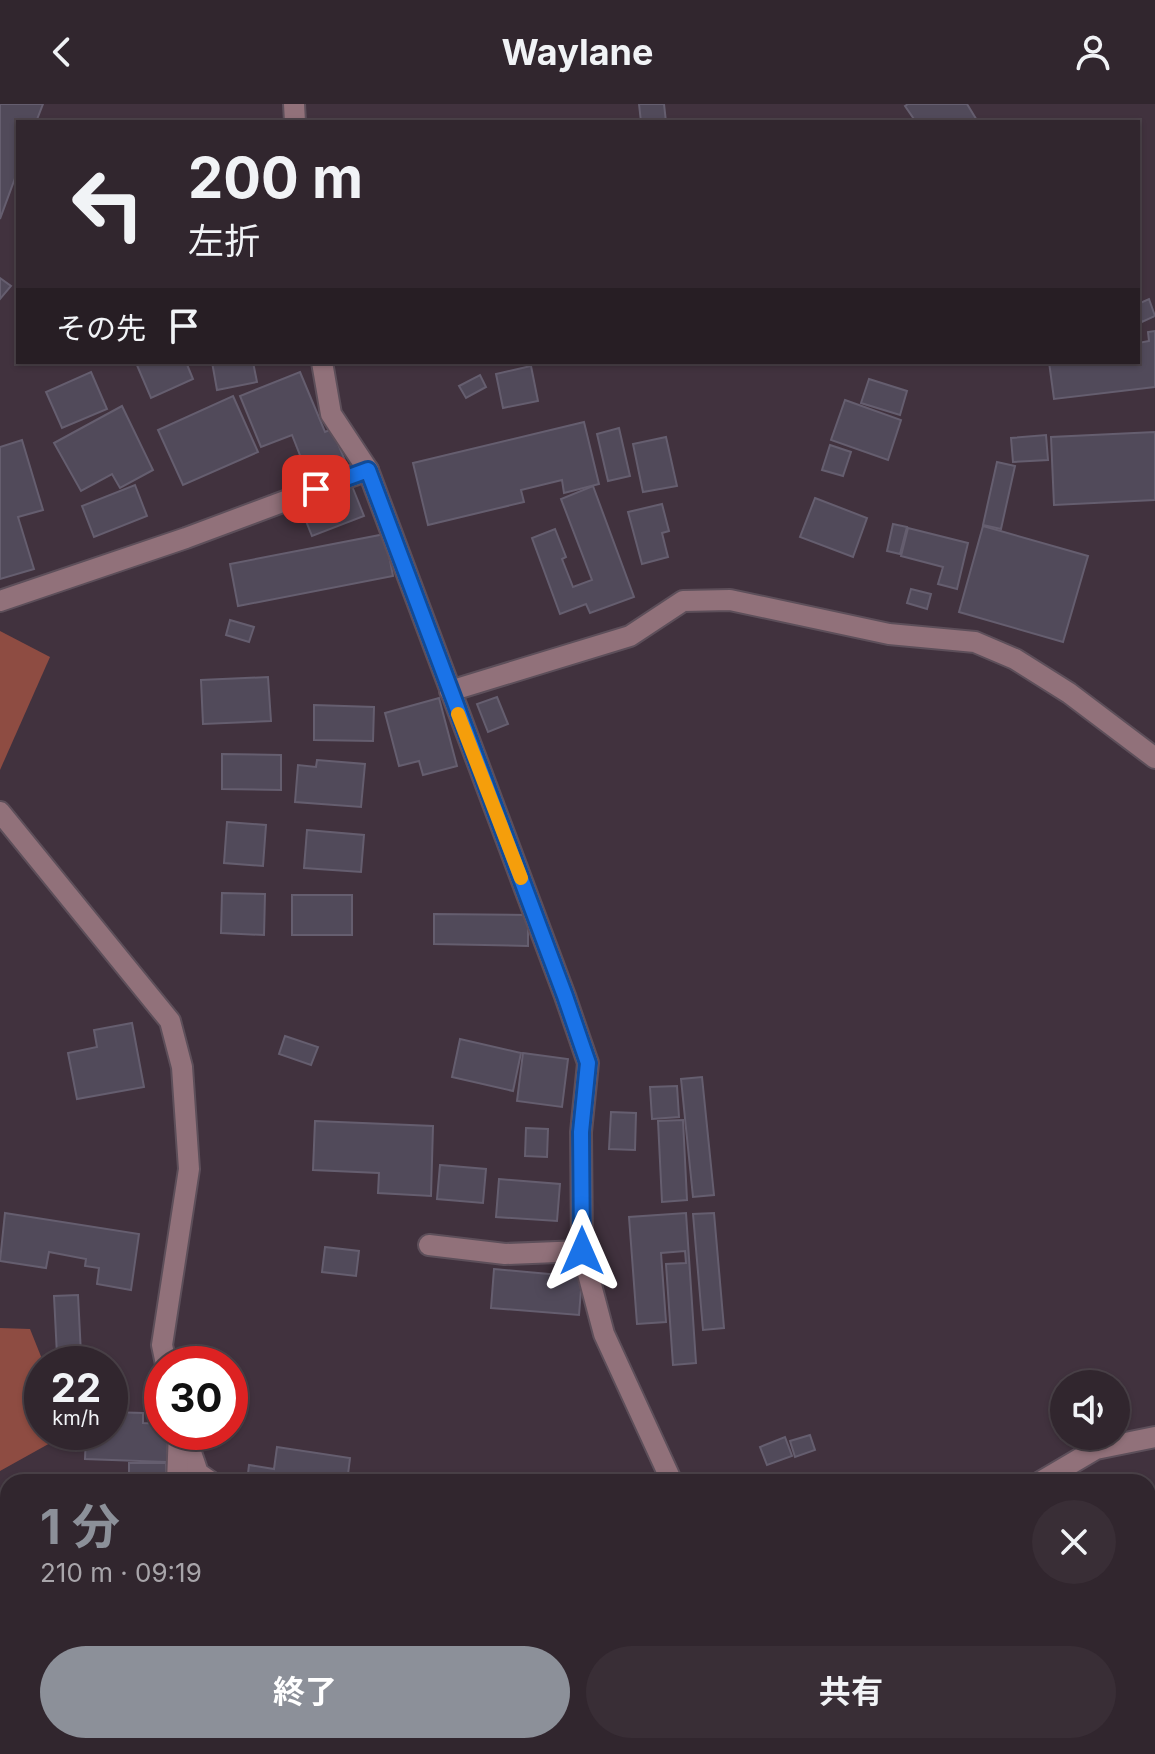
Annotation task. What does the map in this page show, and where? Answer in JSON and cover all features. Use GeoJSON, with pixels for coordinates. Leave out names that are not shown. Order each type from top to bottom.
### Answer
{"type":"FeatureCollection","features":[{"type":"Feature","properties":{"kind":"street"},"geometry":{"type":"LineString","coordinates":[[322,364],[331,414],[368,470],[588,1063],[581,1132],[582,1251],[604,1334],[668,1474]]}},
{"type":"Feature","properties":{"kind":"street"},"geometry":{"type":"LineString","coordinates":[[0,601],[186,538],[368,470]]}},
{"type":"Feature","properties":{"kind":"street"},"geometry":{"type":"LineString","coordinates":[[450,691],[630,636],[683,601],[730,600],[889,634],[975,642],[1015,659],[1069,693],[1155,758]]}},
{"type":"Feature","properties":{"kind":"street"},"geometry":{"type":"LineString","coordinates":[[0,812],[170,1021],[182,1067],[189,1169],[162,1346]]}},
{"type":"Feature","properties":{"kind":"street"},"geometry":{"type":"LineString","coordinates":[[429,1245],[505,1254],[582,1251]]}},
{"type":"Feature","properties":{"kind":"street"},"geometry":{"type":"LineString","coordinates":[[1054,1474],[1096,1449],[1155,1437]]}},
{"type":"Feature","properties":{"kind":"street"},"geometry":{"type":"LineString","coordinates":[[178,1474],[180,1450]]}},
{"type":"Feature","properties":{"kind":"street"},"geometry":{"type":"LineString","coordinates":[[188,1450],[199,1474]]}},
{"type":"Feature","properties":{"kind":"shaded area"},"geometry":{"type":"Polygon","coordinates":[[[0,631],[50,657],[0,770],[0,631]]]}},
{"type":"Feature","properties":{"kind":"shaded area"},"geometry":{"type":"Polygon","coordinates":[[[0,1328],[30,1329],[37,1346],[24,1346],[24,1450],[38,1450],[0,1471],[0,1328]]]}},
{"type":"Feature","properties":{"kind":"building"},"geometry":{"type":"Polygon","coordinates":[[[0,104],[43,104],[37,120],[16,120],[16,175],[0,219],[0,104]]]}},
{"type":"Feature","properties":{"kind":"building"},"geometry":{"type":"Polygon","coordinates":[[[639,104],[664,104],[666,120],[641,120],[639,104]]]}},
{"type":"Feature","properties":{"kind":"building"},"geometry":{"type":"Polygon","coordinates":[[[967,104],[977,120],[915,120],[905,106],[967,104]]]}},
{"type":"Feature","properties":{"kind":"building"},"geometry":{"type":"Polygon","coordinates":[[[0,278],[11,286],[0,299],[0,278]]]}},
{"type":"Feature","properties":{"kind":"building"},"geometry":{"type":"Polygon","coordinates":[[[1149,299],[1155,316],[1142,322],[1140,303],[1149,299]]]}},
{"type":"Feature","properties":{"kind":"building"},"geometry":{"type":"Polygon","coordinates":[[[1155,331],[1155,387],[1054,399],[1049,364],[1140,364],[1140,343],[1149,341],[1148,332],[1155,331]]]}},
{"type":"Feature","properties":{"kind":"building"},"geometry":{"type":"Polygon","coordinates":[[[136,364],[187,364],[193,379],[151,398],[136,364]]]}},
{"type":"Feature","properties":{"kind":"building"},"geometry":{"type":"Polygon","coordinates":[[[212,364],[253,364],[257,382],[217,390],[212,364]]]}},
{"type":"Feature","properties":{"kind":"building"},"geometry":{"type":"Polygon","coordinates":[[[531,366],[538,401],[503,408],[496,374],[531,366]]]}},
{"type":"Feature","properties":{"kind":"building"},"geometry":{"type":"Polygon","coordinates":[[[91,372],[107,409],[62,428],[46,392],[91,372]]]}},
{"type":"Feature","properties":{"kind":"building"},"geometry":{"type":"Polygon","coordinates":[[[300,372],[325,432],[332,429],[346,463],[309,478],[292,435],[261,447],[240,396],[300,372]]]}},
{"type":"Feature","properties":{"kind":"building"},"geometry":{"type":"Polygon","coordinates":[[[480,375],[486,387],[466,398],[459,386],[480,375]]]}},
{"type":"Feature","properties":{"kind":"building"},"geometry":{"type":"Polygon","coordinates":[[[869,379],[907,391],[900,415],[861,403],[869,379]]]}},
{"type":"Feature","properties":{"kind":"building"},"geometry":{"type":"Polygon","coordinates":[[[233,396],[258,452],[183,485],[158,430],[233,396]]]}},
{"type":"Feature","properties":{"kind":"building"},"geometry":{"type":"Polygon","coordinates":[[[845,400],[901,420],[888,460],[831,440],[845,400]]]}},
{"type":"Feature","properties":{"kind":"building"},"geometry":{"type":"Polygon","coordinates":[[[122,406],[153,470],[120,488],[112,474],[81,491],[54,443],[122,406]]]}},
{"type":"Feature","properties":{"kind":"building"},"geometry":{"type":"Polygon","coordinates":[[[584,422],[599,484],[564,493],[562,480],[521,490],[524,502],[428,525],[413,463],[584,422]]]}},
{"type":"Feature","properties":{"kind":"building"},"geometry":{"type":"Polygon","coordinates":[[[619,428],[630,476],[608,481],[597,434],[619,428]]]}},
{"type":"Feature","properties":{"kind":"building"},"geometry":{"type":"Polygon","coordinates":[[[1155,432],[1155,500],[1054,505],[1051,437],[1155,432]]]}},
{"type":"Feature","properties":{"kind":"building"},"geometry":{"type":"Polygon","coordinates":[[[1046,435],[1048,460],[1013,462],[1011,438],[1046,435]]]}},
{"type":"Feature","properties":{"kind":"building"},"geometry":{"type":"Polygon","coordinates":[[[666,437],[677,486],[643,492],[633,444],[666,437]]]}},
{"type":"Feature","properties":{"kind":"building"},"geometry":{"type":"Polygon","coordinates":[[[22,440],[43,510],[18,517],[34,569],[0,579],[0,447],[22,440]]]}},
{"type":"Feature","properties":{"kind":"building"},"geometry":{"type":"Polygon","coordinates":[[[830,445],[851,452],[843,476],[822,470],[830,445]]]}},
{"type":"Feature","properties":{"kind":"building"},"geometry":{"type":"Polygon","coordinates":[[[997,462],[1015,466],[1001,529],[983,525],[997,462]]]}},
{"type":"Feature","properties":{"kind":"building"},"geometry":{"type":"Polygon","coordinates":[[[135,485],[147,516],[94,537],[82,506],[135,485]]]}},
{"type":"Feature","properties":{"kind":"building"},"geometry":{"type":"Polygon","coordinates":[[[352,486],[364,516],[312,536],[300,506],[352,486]]]}},
{"type":"Feature","properties":{"kind":"building"},"geometry":{"type":"Polygon","coordinates":[[[593,486],[634,597],[590,613],[586,604],[560,614],[532,538],[555,529],[573,587],[592,580],[561,499],[593,486]]]}},
{"type":"Feature","properties":{"kind":"building"},"geometry":{"type":"Polygon","coordinates":[[[815,498],[867,518],[853,557],[800,537],[815,498]]]}},
{"type":"Feature","properties":{"kind":"building"},"geometry":{"type":"Polygon","coordinates":[[[662,504],[669,531],[662,533],[668,557],[642,564],[628,512],[662,504]]]}},
{"type":"Feature","properties":{"kind":"building"},"geometry":{"type":"Polygon","coordinates":[[[893,524],[907,527],[900,554],[887,551],[893,524]]]}},
{"type":"Feature","properties":{"kind":"building"},"geometry":{"type":"Polygon","coordinates":[[[983,526],[1088,556],[1063,642],[959,612],[983,526]]]}},
{"type":"Feature","properties":{"kind":"building"},"geometry":{"type":"Polygon","coordinates":[[[908,528],[968,543],[957,589],[938,584],[943,567],[901,556],[908,528]]]}},
{"type":"Feature","properties":{"kind":"building"},"geometry":{"type":"Polygon","coordinates":[[[385,534],[393,576],[238,606],[230,564],[385,534]]]}},
{"type":"Feature","properties":{"kind":"building"},"geometry":{"type":"Polygon","coordinates":[[[911,589],[931,594],[927,609],[907,603],[911,589]]]}},
{"type":"Feature","properties":{"kind":"building"},"geometry":{"type":"Polygon","coordinates":[[[230,620],[254,627],[249,642],[226,635],[230,620]]]}},
{"type":"Feature","properties":{"kind":"building"},"geometry":{"type":"Polygon","coordinates":[[[268,677],[271,721],[203,724],[201,680],[268,677]]]}},
{"type":"Feature","properties":{"kind":"building"},"geometry":{"type":"Polygon","coordinates":[[[497,697],[508,724],[488,732],[477,704],[497,697]]]}},
{"type":"Feature","properties":{"kind":"building"},"geometry":{"type":"Polygon","coordinates":[[[439,698],[457,766],[423,775],[419,761],[399,766],[385,713],[439,698]]]}},
{"type":"Feature","properties":{"kind":"building"},"geometry":{"type":"Polygon","coordinates":[[[314,705],[374,707],[373,741],[314,740],[314,705]]]}},
{"type":"Feature","properties":{"kind":"building"},"geometry":{"type":"Polygon","coordinates":[[[222,754],[281,755],[281,790],[222,789],[222,754]]]}},
{"type":"Feature","properties":{"kind":"building"},"geometry":{"type":"Polygon","coordinates":[[[317,760],[365,764],[361,807],[295,802],[298,765],[316,767],[317,760]]]}},
{"type":"Feature","properties":{"kind":"building"},"geometry":{"type":"Polygon","coordinates":[[[227,822],[266,825],[263,866],[224,863],[227,822]]]}},
{"type":"Feature","properties":{"kind":"building"},"geometry":{"type":"Polygon","coordinates":[[[307,830],[364,835],[361,872],[304,868],[307,830]]]}},
{"type":"Feature","properties":{"kind":"building"},"geometry":{"type":"Polygon","coordinates":[[[222,893],[265,894],[264,935],[221,933],[222,893]]]}},
{"type":"Feature","properties":{"kind":"building"},"geometry":{"type":"Polygon","coordinates":[[[292,895],[352,895],[352,935],[292,935],[292,895]]]}},
{"type":"Feature","properties":{"kind":"building"},"geometry":{"type":"Polygon","coordinates":[[[434,914],[528,915],[528,946],[434,944],[434,914]]]}},
{"type":"Feature","properties":{"kind":"building"},"geometry":{"type":"Polygon","coordinates":[[[132,1023],[144,1087],[77,1099],[68,1053],[97,1047],[94,1030],[132,1023]]]}},
{"type":"Feature","properties":{"kind":"building"},"geometry":{"type":"Polygon","coordinates":[[[285,1036],[318,1047],[311,1065],[279,1054],[285,1036]]]}},
{"type":"Feature","properties":{"kind":"building"},"geometry":{"type":"Polygon","coordinates":[[[460,1039],[521,1053],[513,1091],[452,1077],[460,1039]]]}},
{"type":"Feature","properties":{"kind":"building"},"geometry":{"type":"Polygon","coordinates":[[[523,1053],[568,1059],[562,1107],[517,1101],[523,1053]]]}},
{"type":"Feature","properties":{"kind":"building"},"geometry":{"type":"Polygon","coordinates":[[[702,1077],[714,1195],[693,1197],[681,1079],[702,1077]]]}},
{"type":"Feature","properties":{"kind":"building"},"geometry":{"type":"Polygon","coordinates":[[[677,1086],[679,1117],[652,1119],[650,1087],[677,1086]]]}},
{"type":"Feature","properties":{"kind":"building"},"geometry":{"type":"Polygon","coordinates":[[[611,1112],[636,1113],[635,1150],[609,1149],[611,1112]]]}},
{"type":"Feature","properties":{"kind":"building"},"geometry":{"type":"Polygon","coordinates":[[[683,1120],[687,1200],[662,1202],[658,1121],[683,1120]]]}},
{"type":"Feature","properties":{"kind":"building"},"geometry":{"type":"Polygon","coordinates":[[[315,1121],[433,1126],[431,1196],[378,1193],[379,1173],[313,1170],[315,1121]]]}},
{"type":"Feature","properties":{"kind":"building"},"geometry":{"type":"Polygon","coordinates":[[[526,1128],[548,1129],[547,1157],[525,1156],[526,1128]]]}},
{"type":"Feature","properties":{"kind":"building"},"geometry":{"type":"Polygon","coordinates":[[[440,1165],[486,1169],[483,1203],[437,1199],[440,1165]]]}},
{"type":"Feature","properties":{"kind":"building"},"geometry":{"type":"Polygon","coordinates":[[[499,1179],[560,1184],[557,1221],[496,1217],[499,1179]]]}},
{"type":"Feature","properties":{"kind":"building"},"geometry":{"type":"Polygon","coordinates":[[[5,1213],[139,1234],[131,1290],[97,1284],[99,1268],[85,1266],[86,1259],[49,1252],[46,1268],[0,1261],[5,1213]]]}},
{"type":"Feature","properties":{"kind":"building"},"geometry":{"type":"Polygon","coordinates":[[[686,1213],[696,1363],[673,1365],[666,1264],[686,1263],[685,1251],[661,1253],[666,1322],[637,1324],[629,1217],[686,1213]]]}},
{"type":"Feature","properties":{"kind":"building"},"geometry":{"type":"Polygon","coordinates":[[[714,1213],[724,1328],[703,1330],[693,1214],[714,1213]]]}},
{"type":"Feature","properties":{"kind":"building"},"geometry":{"type":"Polygon","coordinates":[[[325,1247],[359,1251],[356,1276],[322,1272],[325,1247]]]}},
{"type":"Feature","properties":{"kind":"building"},"geometry":{"type":"Polygon","coordinates":[[[494,1269],[582,1277],[579,1315],[491,1308],[494,1269]]]}},
{"type":"Feature","properties":{"kind":"building"},"geometry":{"type":"Polygon","coordinates":[[[78,1295],[81,1346],[57,1346],[54,1296],[78,1295]]]}},
{"type":"Feature","properties":{"kind":"building"},"geometry":{"type":"Polygon","coordinates":[[[128,1413],[143,1413],[144,1450],[167,1450],[167,1462],[85,1459],[85,1450],[128,1450],[128,1413]]]}},
{"type":"Feature","properties":{"kind":"building"},"geometry":{"type":"Polygon","coordinates":[[[810,1435],[815,1450],[795,1457],[790,1441],[810,1435]]]}},
{"type":"Feature","properties":{"kind":"building"},"geometry":{"type":"Polygon","coordinates":[[[785,1437],[792,1456],[767,1465],[760,1447],[785,1437]]]}},
{"type":"Feature","properties":{"kind":"building"},"geometry":{"type":"Polygon","coordinates":[[[277,1447],[350,1458],[348,1474],[248,1474],[249,1465],[274,1469],[277,1447]]]}},
{"type":"Feature","properties":{"kind":"building"},"geometry":{"type":"Polygon","coordinates":[[[129,1463],[166,1463],[166,1474],[129,1474],[129,1463]]]}},
{"type":"Feature","properties":{"kind":"slow traffic"},"geometry":{"type":"LineString","coordinates":[[458,714],[521,878]]}},
{"type":"Feature","properties":{"kind":"route"},"geometry":{"type":"LineString","coordinates":[[316,489],[368,470],[565,996],[588,1063],[581,1132],[582,1251]]}}]}
